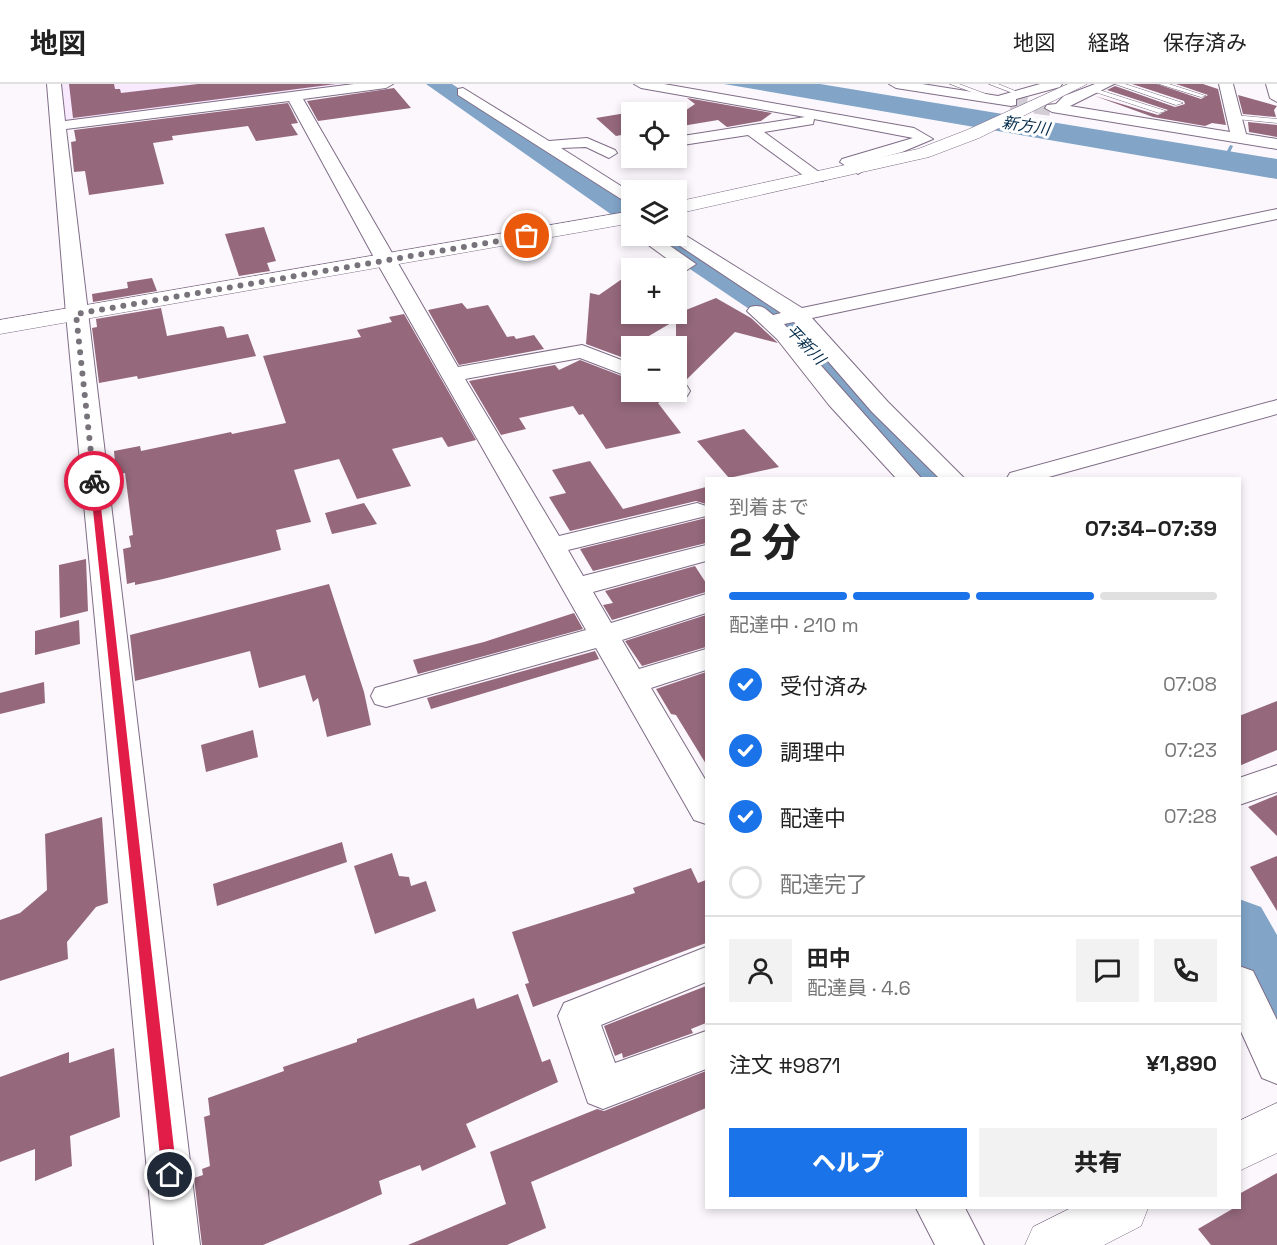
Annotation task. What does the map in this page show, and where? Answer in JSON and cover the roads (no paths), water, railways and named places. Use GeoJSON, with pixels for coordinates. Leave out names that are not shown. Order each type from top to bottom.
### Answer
{"type":"FeatureCollection","features":[{"type":"Feature","properties":{"kind":"street"},"geometry":{"type":"LineString","coordinates":[[54,84],[76,314],[177,1245]]}},
{"type":"Feature","properties":{"kind":"street"},"geometry":{"type":"LineString","coordinates":[[58,126],[386,84]]}},
{"type":"Feature","properties":{"kind":"street"},"geometry":{"type":"LineString","coordinates":[[641,84],[914,132],[925,139],[897,150],[848,162],[858,169]]}},
{"type":"Feature","properties":{"kind":"street"},"geometry":{"type":"LineString","coordinates":[[896,84],[1014,101],[1107,84]]}},
{"type":"Feature","properties":{"kind":"street"},"geometry":{"type":"LineString","coordinates":[[1226,84],[1236,117],[1239,138]]}},
{"type":"Feature","properties":{"kind":"street"},"geometry":{"type":"LineString","coordinates":[[687,206],[922,153],[973,134],[1014,101],[1045,85]]}},
{"type":"Feature","properties":{"kind":"street"},"geometry":{"type":"LineString","coordinates":[[1086,87],[1056,109],[1277,144]]}},
{"type":"Feature","properties":{"kind":"street"},"geometry":{"type":"LineString","coordinates":[[462,92],[621,194]]}},
{"type":"Feature","properties":{"kind":"street"},"geometry":{"type":"LineString","coordinates":[[294,96],[386,261],[705,808]]}},
{"type":"Feature","properties":{"kind":"street"},"geometry":{"type":"LineString","coordinates":[[687,140],[832,117]]}},
{"type":"Feature","properties":{"kind":"street"},"geometry":{"type":"LineString","coordinates":[[751,130],[817,178]]}},
{"type":"Feature","properties":{"kind":"street"},"geometry":{"type":"LineString","coordinates":[[546,146],[586,141],[615,152],[567,159]]}},
{"type":"Feature","properties":{"kind":"street"},"geometry":{"type":"LineString","coordinates":[[771,321],[1277,214]]}},
{"type":"Feature","properties":{"kind":"street"},"geometry":{"type":"LineString","coordinates":[[0,327],[621,222]]}},
{"type":"Feature","properties":{"kind":"street"},"geometry":{"type":"LineString","coordinates":[[687,244],[798,315],[880,407],[951,477]]}},
{"type":"Feature","properties":{"kind":"street"},"geometry":{"type":"LineString","coordinates":[[660,246],[771,321],[837,400],[908,477]]}},
{"type":"Feature","properties":{"kind":"street"},"geometry":{"type":"LineString","coordinates":[[453,375],[582,351],[621,367]]}},
{"type":"Feature","properties":{"kind":"street"},"geometry":{"type":"LineString","coordinates":[[1022,477],[1277,407]]}},
{"type":"Feature","properties":{"kind":"street"},"geometry":{"type":"LineString","coordinates":[[552,546],[697,511]]}},
{"type":"Feature","properties":{"kind":"street"},"geometry":{"type":"LineString","coordinates":[[576,587],[705,553]]}},
{"type":"Feature","properties":{"kind":"street"},"geometry":{"type":"LineString","coordinates":[[386,696],[604,635],[705,603]]}},
{"type":"Feature","properties":{"kind":"street"},"geometry":{"type":"LineString","coordinates":[[632,683],[705,659]]}},
{"type":"Feature","properties":{"kind":"street"},"geometry":{"type":"LineString","coordinates":[[1241,791],[1277,778]]}},
{"type":"Feature","properties":{"kind":"street"},"geometry":{"type":"LineString","coordinates":[[705,964],[578,1016],[603,1088],[705,1050]]}},
{"type":"Feature","properties":{"kind":"street"},"geometry":{"type":"LineString","coordinates":[[1241,988],[1277,1064]]}},
{"type":"Feature","properties":{"kind":"street"},"geometry":{"type":"LineString","coordinates":[[1241,1145],[1277,1126]]}},
{"type":"Feature","properties":{"kind":"street"},"geometry":{"type":"LineString","coordinates":[[940,1209],[962,1245]]}},
{"type":"Feature","properties":{"kind":"street"},"geometry":{"type":"LineString","coordinates":[[1051,1245],[1121,1209]]}},
{"type":"Feature","properties":{"kind":"lane"},"geometry":{"type":"LineString","coordinates":[[953,84],[1014,101]]}},
{"type":"Feature","properties":{"kind":"lane"},"geometry":{"type":"LineString","coordinates":[[992,84],[1014,101]]}},
{"type":"Feature","properties":{"kind":"lane"},"geometry":{"type":"LineString","coordinates":[[1118,84],[1179,103]]}},
{"type":"Feature","properties":{"kind":"lane"},"geometry":{"type":"LineString","coordinates":[[1162,84],[1203,96]]}},
{"type":"Feature","properties":{"kind":"lane"},"geometry":{"type":"LineString","coordinates":[[1086,87],[1162,111]]}},
{"type":"Feature","properties":{"kind":"lane"},"geometry":{"type":"LineString","coordinates":[[1236,117],[1277,121]]}},
{"type":"Feature","properties":{"kind":"water","name":"新方川"},"geometry":{"type":"Polygon","coordinates":[[[724,84],[820,84],[1277,159],[1277,179],[724,84]]]}},
{"type":"Feature","properties":{"kind":"waterway","name":"平新川"},"geometry":{"type":"LineString","coordinates":[[437,84],[621,209]]}},
{"type":"Feature","properties":{"kind":"waterway"},"geometry":{"type":"LineString","coordinates":[[1225,158],[1231,146]]}},
{"type":"Feature","properties":{"kind":"waterway","name":"平新川"},"geometry":{"type":"LineString","coordinates":[[675,246],[770,308],[793,327],[927,477]]}},
{"type":"Feature","properties":{"kind":"waterway","name":"平新川"},"geometry":{"type":"LineString","coordinates":[[1241,930],[1277,996]]}},
{"type":"Feature","properties":{"kind":"tunnel"},"geometry":{"type":"LineString","coordinates":[[1011,102],[1052,108]]}}]}
